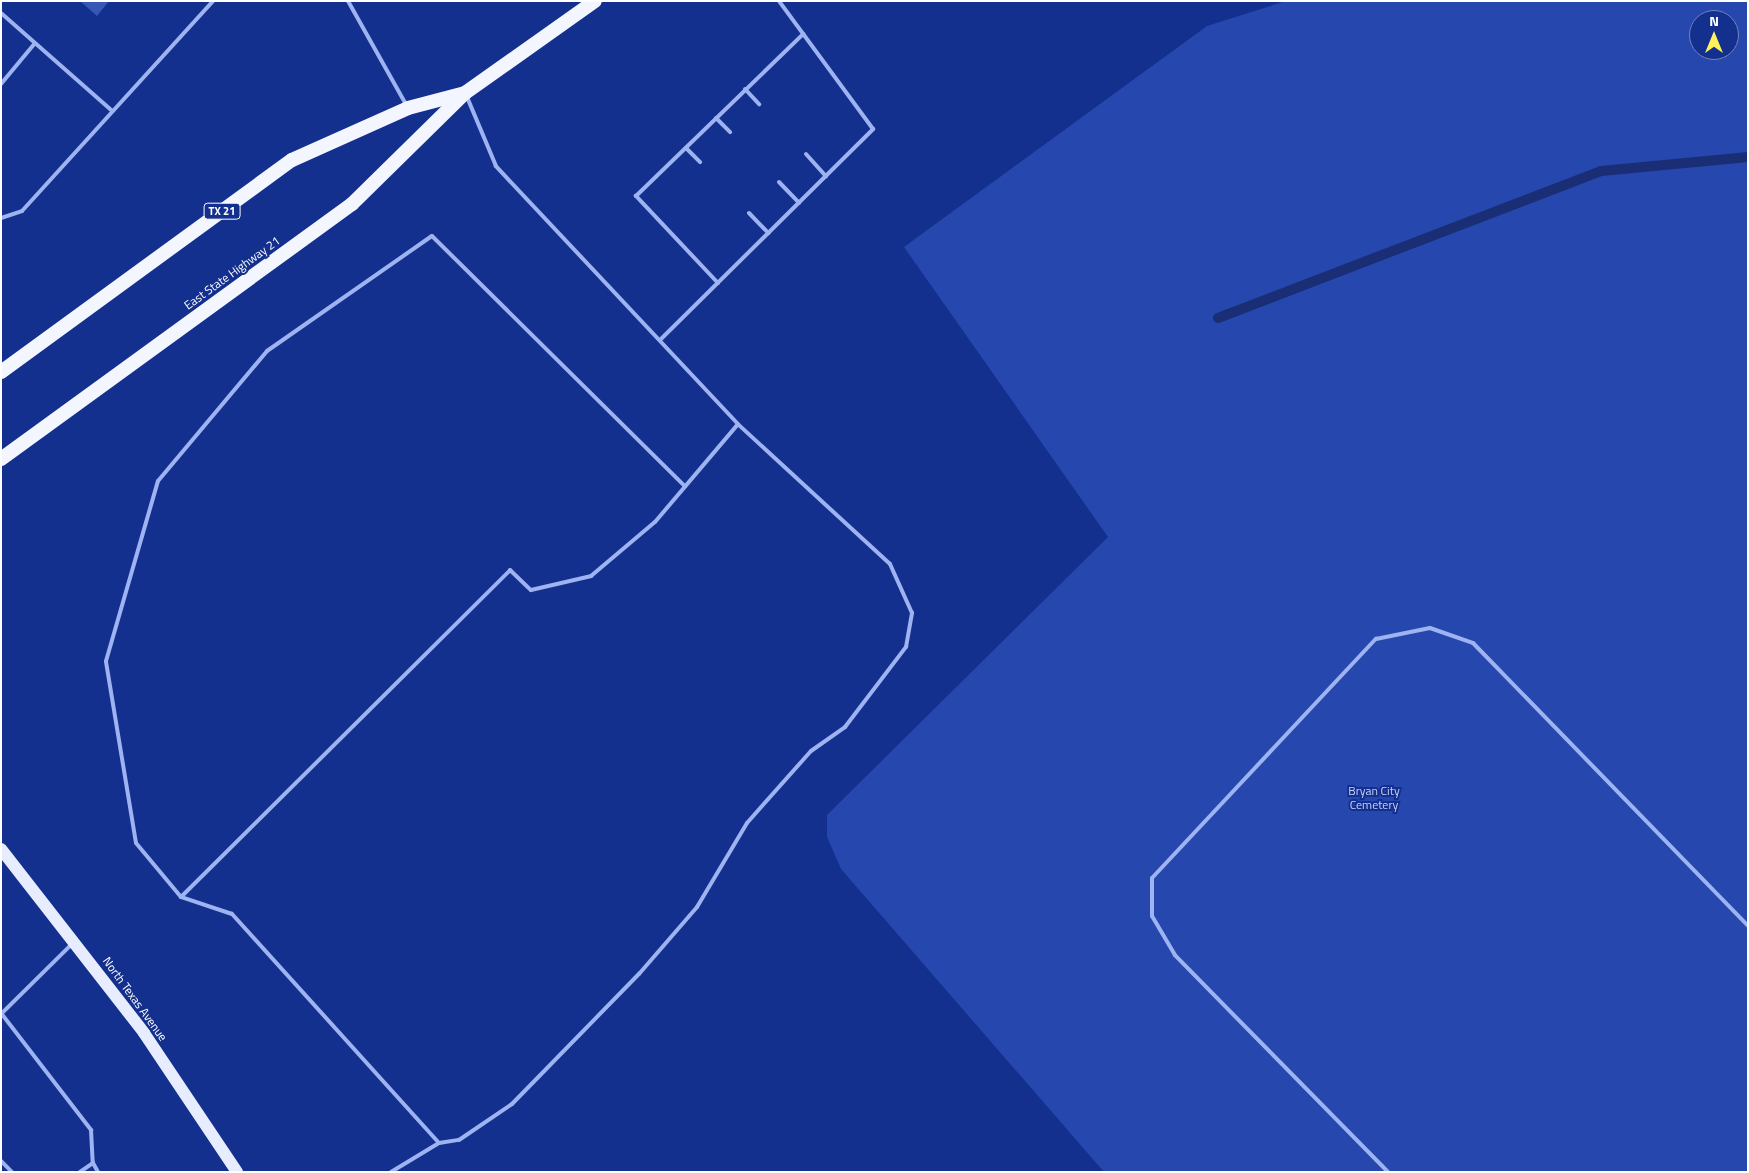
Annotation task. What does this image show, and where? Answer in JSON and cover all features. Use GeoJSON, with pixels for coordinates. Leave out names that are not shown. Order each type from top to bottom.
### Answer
{"type":"FeatureCollection","features":[{"type":"Feature","properties":{"kind":"highway","name":"East State Highway 21"},"geometry":{"type":"LineString","coordinates":[[1,459],[352,204],[465,93],[594,1]]}},
{"type":"Feature","properties":{"kind":"highway","name":"East State Highway 21"},"geometry":{"type":"LineString","coordinates":[[1,372],[292,160],[408,108],[465,93]]}},
{"type":"Feature","properties":{"kind":"main road","name":"North Texas Avenue"},"geometry":{"type":"LineString","coordinates":[[1,849],[75,941],[144,1033],[237,1172]]}},
{"type":"Feature","properties":{"kind":"lane"},"geometry":{"type":"LineString","coordinates":[[1,218],[22,211],[212,1]]}},
{"type":"Feature","properties":{"kind":"lane"},"geometry":{"type":"LineString","coordinates":[[348,1],[408,108]]}},
{"type":"Feature","properties":{"kind":"lane"},"geometry":{"type":"LineString","coordinates":[[660,340],[873,129],[778,1]]}},
{"type":"Feature","properties":{"kind":"lane"},"geometry":{"type":"LineString","coordinates":[[1,13],[112,111]]}},
{"type":"Feature","properties":{"kind":"lane"},"geometry":{"type":"LineString","coordinates":[[718,283],[636,196],[803,34]]}},
{"type":"Feature","properties":{"kind":"lane"},"geometry":{"type":"LineString","coordinates":[[1,84],[35,43]]}},
{"type":"Feature","properties":{"kind":"lane"},"geometry":{"type":"LineString","coordinates":[[745,89],[759,104]]}},
{"type":"Feature","properties":{"kind":"lane"},"geometry":{"type":"LineString","coordinates":[[391,1172],[439,1143],[459,1140],[512,1104],[639,974],[697,907],[747,823],[811,751],[845,727],[906,647],[912,613],[890,564],[738,424],[496,166],[465,93]]}},
{"type":"Feature","properties":{"kind":"lane"},"geometry":{"type":"LineString","coordinates":[[716,118],[730,132]]}},
{"type":"Feature","properties":{"kind":"lane"},"geometry":{"type":"LineString","coordinates":[[686,148],[700,162]]}},
{"type":"Feature","properties":{"kind":"lane"},"geometry":{"type":"LineString","coordinates":[[806,154],[826,176]]}},
{"type":"Feature","properties":{"kind":"lane"},"geometry":{"type":"LineString","coordinates":[[779,182],[799,203]]}},
{"type":"Feature","properties":{"kind":"lane"},"geometry":{"type":"LineString","coordinates":[[749,213],[768,233]]}},
{"type":"Feature","properties":{"kind":"lane"},"geometry":{"type":"LineString","coordinates":[[439,1143],[232,914],[181,897],[136,843],[106,660],[158,481],[267,351],[432,236],[685,486]]}},
{"type":"Feature","properties":{"kind":"lane"},"geometry":{"type":"LineString","coordinates":[[181,897],[510,570],[531,590],[591,576],[654,522],[738,424]]}},
{"type":"Feature","properties":{"kind":"lane"},"geometry":{"type":"LineString","coordinates":[[1388,1172],[1175,955],[1152,916],[1152,878],[1376,639],[1430,628],[1473,643],[1748,926]]}},
{"type":"Feature","properties":{"kind":"lane"},"geometry":{"type":"LineString","coordinates":[[75,941],[1,1013],[91,1130],[93,1163],[98,1172]]}},
{"type":"Feature","properties":{"kind":"lane"},"geometry":{"type":"LineString","coordinates":[[1,1161],[12,1172]]}},
{"type":"Feature","properties":{"kind":"lane"},"geometry":{"type":"LineString","coordinates":[[80,1172],[93,1163]]}},
{"type":"Feature","properties":{"kind":"green space","name":"Bryan City Cemetery"},"geometry":{"type":"Polygon","coordinates":[[[1286,1],[1748,1],[1748,1172],[1104,1172],[841,869],[827,837],[827,815],[1108,537],[904,247],[1207,26],[1286,1]]]}},
{"type":"Feature","properties":{"kind":"building"},"geometry":{"type":"Polygon","coordinates":[[[80,1],[109,1],[97,16],[80,1]]]}},
{"type":"Feature","properties":{"kind":"waterway"},"geometry":{"type":"LineString","coordinates":[[1218,318],[1601,171],[1748,157]]}}]}
